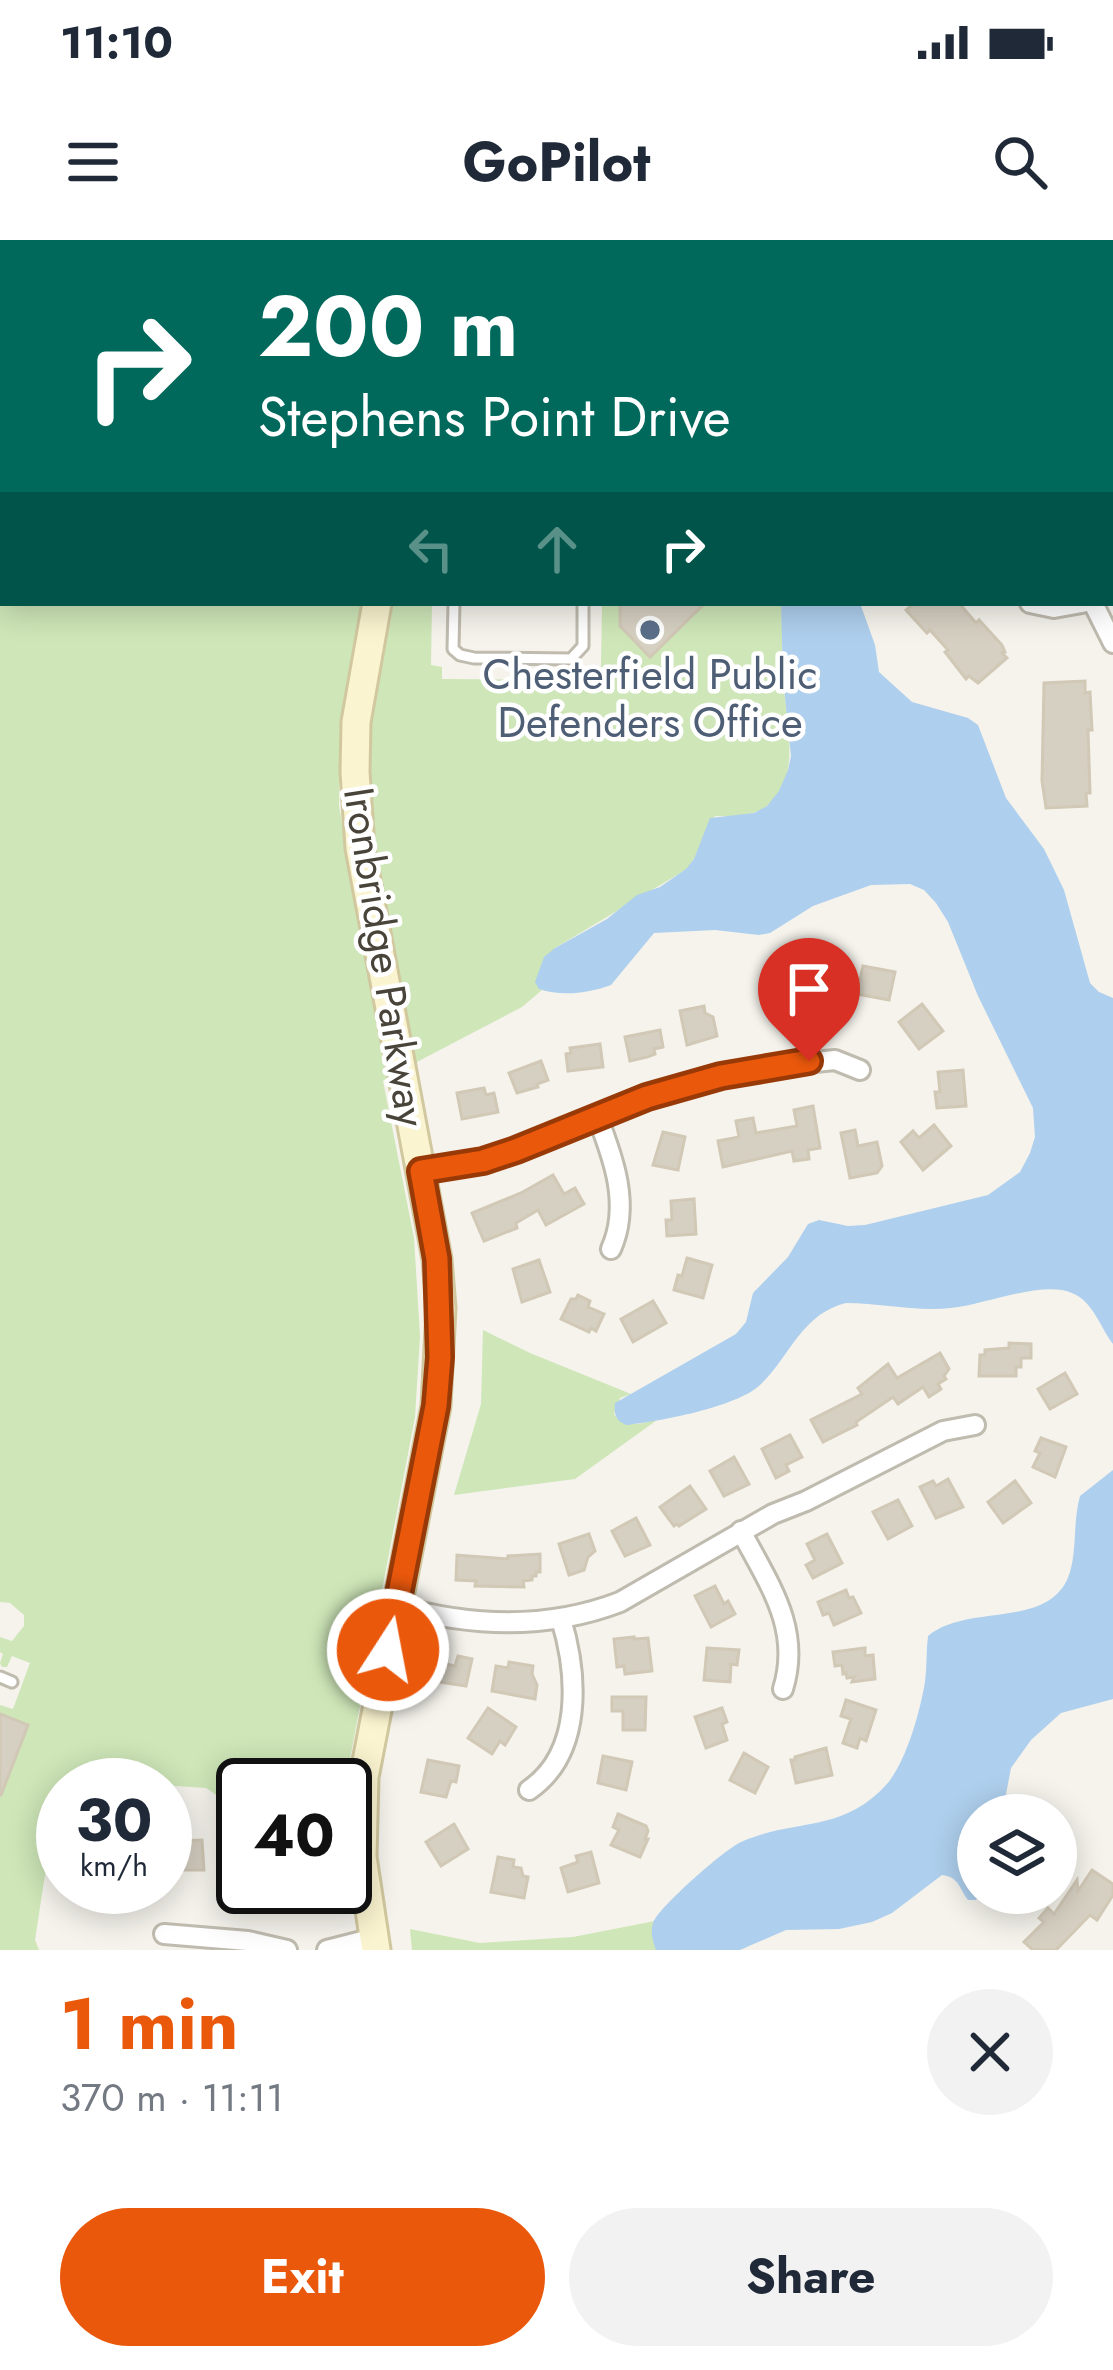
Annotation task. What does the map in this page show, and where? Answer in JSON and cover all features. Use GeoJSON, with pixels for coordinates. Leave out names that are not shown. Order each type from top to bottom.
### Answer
{"type":"FeatureCollection","features":[{"type":"Feature","properties":{"kind":"street","name":"Ironbridge Parkway"},"geometry":{"type":"LineString","coordinates":[[375,1944],[362,1857],[362,1797],[436,1406],[440,1357],[437,1259],[356,814],[356,722],[376,606]]}},
{"type":"Feature","properties":{"kind":"street"},"geometry":{"type":"LineString","coordinates":[[1095,606],[1113,643]]}},
{"type":"Feature","properties":{"kind":"street"},"geometry":{"type":"LineString","coordinates":[[421,1171],[483,1161],[647,1097],[721,1076],[765,1066],[835,1060],[860,1070]]}},
{"type":"Feature","properties":{"kind":"street"},"geometry":{"type":"LineString","coordinates":[[597,1116],[613,1160],[621,1208],[611,1249]]}},
{"type":"Feature","properties":{"kind":"street"},"geometry":{"type":"LineString","coordinates":[[397,1606],[464,1621],[498,1623],[593,1612],[620,1602],[741,1531],[944,1431],[975,1425]]}},
{"type":"Feature","properties":{"kind":"street"},"geometry":{"type":"LineString","coordinates":[[741,1531],[784,1615],[790,1654],[783,1689]]}},
{"type":"Feature","properties":{"kind":"street"},"geometry":{"type":"LineString","coordinates":[[529,1790],[552,1768],[570,1722],[573,1670],[561,1619]]}},
{"type":"Feature","properties":{"kind":"street"},"geometry":{"type":"LineString","coordinates":[[164,1934],[248,1941],[287,1950]]}},
{"type":"Feature","properties":{"kind":"street"},"geometry":{"type":"LineString","coordinates":[[327,1950],[375,1944]]}},
{"type":"Feature","properties":{"kind":"lane"},"geometry":{"type":"LineString","coordinates":[[454,606],[453,649],[460,655],[572,659],[583,646],[583,606]]}},
{"type":"Feature","properties":{"kind":"lane"},"geometry":{"type":"LineString","coordinates":[[0,1677],[12,1682]]}},
{"type":"Feature","properties":{"kind":"green space"},"geometry":{"type":"Polygon","coordinates":[[[0,606],[362,606],[340,740],[339,806],[385,1065],[383,1081],[414,1238],[420,1336],[415,1417],[350,1758],[216,1758],[216,1795],[192,1787],[192,1758],[36,1758],[39,1914],[35,1940],[39,1950],[0,1950],[0,1705],[13,1709],[30,1663],[12,1656],[7,1667],[0,1663],[0,1637],[12,1641],[24,1626],[24,1615],[10,1603],[0,1602],[0,606]]]}},
{"type":"Feature","properties":{"kind":"green space"},"geometry":{"type":"Polygon","coordinates":[[[391,606],[432,606],[431,665],[442,667],[442,679],[589,680],[590,669],[601,666],[602,606],[781,606],[789,759],[780,792],[769,804],[748,814],[715,816],[687,869],[555,948],[542,990],[522,1007],[415,1063],[372,836],[371,720],[391,606]]]}},
{"type":"Feature","properties":{"kind":"green space"},"geometry":{"type":"Polygon","coordinates":[[[483,1330],[631,1394],[620,1398],[614,1414],[623,1422],[657,1420],[575,1479],[454,1495],[481,1404],[483,1330]]]}},
{"type":"Feature","properties":{"kind":"green space"},"geometry":{"type":"Polygon","coordinates":[[[655,1921],[656,1950],[412,1950],[410,1929],[480,1943],[573,1937],[655,1921]]]}},
{"type":"Feature","properties":{"kind":"water"},"geometry":{"type":"Polygon","coordinates":[[[781,606],[861,606],[879,672],[912,702],[978,725],[1006,798],[1044,849],[1064,890],[1090,983],[1113,998],[1113,1344],[1085,1302],[1060,1290],[1029,1291],[938,1309],[846,1303],[807,1326],[749,1393],[696,1412],[626,1425],[616,1416],[615,1403],[736,1334],[746,1322],[753,1293],[788,1257],[808,1224],[819,1220],[865,1225],[988,1195],[1020,1172],[1035,1137],[1033,1108],[948,922],[924,890],[910,884],[871,885],[813,906],[770,933],[654,933],[611,985],[594,990],[557,993],[539,989],[535,982],[544,957],[555,948],[686,869],[710,818],[754,813],[767,806],[779,791],[791,756],[781,606]]]}},
{"type":"Feature","properties":{"kind":"water"},"geometry":{"type":"Polygon","coordinates":[[[1113,1470],[1113,1699],[1061,1713],[1031,1740],[1011,1768],[1006,1794],[957,1794],[957,1884],[942,1875],[892,1913],[872,1922],[839,1929],[786,1930],[740,1950],[656,1950],[652,1930],[658,1916],[733,1847],[852,1811],[886,1785],[900,1764],[916,1722],[928,1636],[965,1620],[1028,1609],[1060,1590],[1072,1563],[1080,1496],[1113,1470]]]}},
{"type":"Feature","properties":{"kind":"building","name":"Chesterfield Public Defenders Office"},"geometry":{"type":"Polygon","coordinates":[[[620,606],[702,606],[650,657],[620,626],[620,606]]]}},
{"type":"Feature","properties":{"kind":"building"},"geometry":{"type":"Polygon","coordinates":[[[911,606],[962,606],[1002,645],[1007,658],[978,683],[969,676],[966,679],[945,652],[948,650],[906,610],[911,606]]]}},
{"type":"Feature","properties":{"kind":"building"},"geometry":{"type":"Polygon","coordinates":[[[1085,681],[1092,730],[1088,730],[1087,806],[1046,808],[1044,683],[1085,681]]]}},
{"type":"Feature","properties":{"kind":"building"},"geometry":{"type":"Polygon","coordinates":[[[863,966],[895,972],[889,1000],[857,994],[863,966]]]}},
{"type":"Feature","properties":{"kind":"building"},"geometry":{"type":"Polygon","coordinates":[[[922,1004],[943,1031],[919,1049],[899,1022],[922,1004]]]}},
{"type":"Feature","properties":{"kind":"building"},"geometry":{"type":"Polygon","coordinates":[[[704,1006],[705,1013],[713,1017],[717,1036],[687,1045],[680,1011],[704,1006]]]}},
{"type":"Feature","properties":{"kind":"building"},"geometry":{"type":"Polygon","coordinates":[[[660,1030],[663,1047],[630,1061],[625,1037],[660,1030]]]}},
{"type":"Feature","properties":{"kind":"building"},"geometry":{"type":"Polygon","coordinates":[[[600,1044],[603,1067],[568,1071],[570,1048],[600,1044]]]}},
{"type":"Feature","properties":{"kind":"building"},"geometry":{"type":"Polygon","coordinates":[[[541,1061],[548,1080],[517,1093],[509,1073],[541,1061]]]}},
{"type":"Feature","properties":{"kind":"building"},"geometry":{"type":"Polygon","coordinates":[[[963,1070],[966,1106],[937,1108],[938,1072],[963,1070]]]}},
{"type":"Feature","properties":{"kind":"building"},"geometry":{"type":"Polygon","coordinates":[[[484,1088],[486,1095],[494,1093],[498,1112],[462,1119],[457,1093],[484,1088]]]}},
{"type":"Feature","properties":{"kind":"building"},"geometry":{"type":"Polygon","coordinates":[[[813,1106],[820,1148],[808,1150],[809,1159],[794,1161],[792,1151],[723,1167],[718,1141],[739,1137],[736,1121],[753,1118],[756,1133],[797,1126],[794,1110],[813,1106]]]}},
{"type":"Feature","properties":{"kind":"building"},"geometry":{"type":"Polygon","coordinates":[[[934,1125],[951,1146],[923,1170],[901,1142],[913,1131],[919,1138],[934,1125]]]}},
{"type":"Feature","properties":{"kind":"building"},"geometry":{"type":"Polygon","coordinates":[[[855,1130],[858,1146],[877,1142],[882,1166],[877,1173],[850,1178],[841,1133],[855,1130]]]}},
{"type":"Feature","properties":{"kind":"building"},"geometry":{"type":"Polygon","coordinates":[[[663,1132],[685,1137],[678,1170],[653,1165],[663,1132]]]}},
{"type":"Feature","properties":{"kind":"building"},"geometry":{"type":"Polygon","coordinates":[[[553,1175],[564,1194],[575,1188],[584,1204],[546,1225],[538,1210],[516,1223],[517,1228],[484,1241],[472,1213],[553,1175]]]}},
{"type":"Feature","properties":{"kind":"building"},"geometry":{"type":"Polygon","coordinates":[[[694,1199],[696,1234],[667,1236],[671,1201],[694,1199]]]}},
{"type":"Feature","properties":{"kind":"building"},"geometry":{"type":"Polygon","coordinates":[[[687,1258],[712,1265],[703,1298],[674,1290],[687,1258]]]}},
{"type":"Feature","properties":{"kind":"building"},"geometry":{"type":"Polygon","coordinates":[[[539,1260],[550,1292],[522,1302],[513,1269],[539,1260]]]}},
{"type":"Feature","properties":{"kind":"building"},"geometry":{"type":"Polygon","coordinates":[[[578,1295],[590,1301],[588,1307],[604,1314],[596,1331],[561,1319],[578,1295]]]}},
{"type":"Feature","properties":{"kind":"building"},"geometry":{"type":"Polygon","coordinates":[[[653,1301],[666,1323],[633,1342],[621,1319],[653,1301]]]}},
{"type":"Feature","properties":{"kind":"building"},"geometry":{"type":"Polygon","coordinates":[[[1009,1343],[1031,1344],[1031,1358],[1021,1358],[1016,1376],[979,1376],[980,1355],[985,1350],[1009,1348],[1009,1343]]]}},
{"type":"Feature","properties":{"kind":"building"},"geometry":{"type":"Polygon","coordinates":[[[940,1353],[949,1369],[938,1384],[941,1389],[929,1397],[923,1387],[898,1404],[893,1397],[857,1425],[823,1442],[811,1420],[862,1394],[858,1388],[888,1364],[897,1378],[940,1353]]]}},
{"type":"Feature","properties":{"kind":"building"},"geometry":{"type":"Polygon","coordinates":[[[1065,1373],[1077,1394],[1050,1409],[1038,1389],[1065,1373]]]}},
{"type":"Feature","properties":{"kind":"building"},"geometry":{"type":"Polygon","coordinates":[[[790,1435],[802,1457],[786,1465],[789,1471],[776,1478],[762,1449],[790,1435]]]}},
{"type":"Feature","properties":{"kind":"building"},"geometry":{"type":"Polygon","coordinates":[[[1041,1438],[1066,1447],[1055,1477],[1033,1467],[1041,1438]]]}},
{"type":"Feature","properties":{"kind":"building"},"geometry":{"type":"Polygon","coordinates":[[[734,1457],[749,1484],[724,1496],[710,1471],[734,1457]]]}},
{"type":"Feature","properties":{"kind":"building"},"geometry":{"type":"Polygon","coordinates":[[[948,1479],[963,1507],[936,1518],[920,1487],[948,1479]]]}},
{"type":"Feature","properties":{"kind":"building"},"geometry":{"type":"Polygon","coordinates":[[[1015,1481],[1031,1503],[1003,1523],[988,1502],[1015,1481]]]}},
{"type":"Feature","properties":{"kind":"building"},"geometry":{"type":"Polygon","coordinates":[[[690,1486],[706,1509],[674,1526],[660,1507],[690,1486]]]}},
{"type":"Feature","properties":{"kind":"building"},"geometry":{"type":"Polygon","coordinates":[[[898,1500],[912,1526],[888,1539],[873,1512],[898,1500]]]}},
{"type":"Feature","properties":{"kind":"building"},"geometry":{"type":"Polygon","coordinates":[[[636,1518],[650,1545],[625,1556],[612,1531],[636,1518]]]}},
{"type":"Feature","properties":{"kind":"building"},"geometry":{"type":"Polygon","coordinates":[[[589,1534],[595,1551],[584,1570],[569,1575],[559,1544],[589,1534]]]}},
{"type":"Feature","properties":{"kind":"building"},"geometry":{"type":"Polygon","coordinates":[[[827,1534],[842,1563],[813,1578],[806,1565],[815,1560],[807,1544],[827,1534]]]}},
{"type":"Feature","properties":{"kind":"building"},"geometry":{"type":"Polygon","coordinates":[[[540,1554],[540,1572],[523,1581],[524,1587],[475,1586],[476,1581],[456,1580],[457,1555],[508,1559],[540,1554]]]}},
{"type":"Feature","properties":{"kind":"building"},"geometry":{"type":"Polygon","coordinates":[[[715,1586],[735,1614],[711,1627],[695,1596],[715,1586]]]}},
{"type":"Feature","properties":{"kind":"building"},"geometry":{"type":"Polygon","coordinates":[[[846,1590],[861,1613],[834,1625],[818,1602],[846,1590]]]}},
{"type":"Feature","properties":{"kind":"building"},"geometry":{"type":"Polygon","coordinates":[[[648,1638],[652,1671],[625,1674],[624,1666],[617,1667],[614,1639],[648,1638]]]}},
{"type":"Feature","properties":{"kind":"building"},"geometry":{"type":"Polygon","coordinates":[[[707,1648],[739,1650],[737,1665],[731,1664],[730,1682],[704,1680],[707,1648]]]}},
{"type":"Feature","properties":{"kind":"building"},"geometry":{"type":"Polygon","coordinates":[[[865,1648],[865,1656],[873,1655],[875,1679],[852,1682],[854,1677],[843,1674],[842,1665],[835,1666],[833,1652],[865,1648]]]}},
{"type":"Feature","properties":{"kind":"building"},"geometry":{"type":"Polygon","coordinates":[[[458,1656],[472,1659],[466,1686],[433,1681],[438,1662],[455,1666],[458,1656]]]}},
{"type":"Feature","properties":{"kind":"building"},"geometry":{"type":"Polygon","coordinates":[[[509,1662],[533,1666],[535,1699],[492,1691],[496,1666],[508,1668],[509,1662]]]}},
{"type":"Feature","properties":{"kind":"building"},"geometry":{"type":"Polygon","coordinates":[[[612,1697],[646,1697],[645,1730],[623,1730],[623,1711],[612,1711],[612,1697]]]}},
{"type":"Feature","properties":{"kind":"building"},"geometry":{"type":"Polygon","coordinates":[[[846,1700],[876,1710],[866,1741],[860,1738],[857,1748],[843,1743],[851,1719],[841,1716],[846,1700]]]}},
{"type":"Feature","properties":{"kind":"building"},"geometry":{"type":"Polygon","coordinates":[[[488,1708],[516,1727],[505,1745],[500,1741],[492,1754],[468,1738],[488,1708]]]}},
{"type":"Feature","properties":{"kind":"building"},"geometry":{"type":"Polygon","coordinates":[[[722,1708],[727,1740],[706,1748],[695,1717],[722,1708]]]}},
{"type":"Feature","properties":{"kind":"building"},"geometry":{"type":"Polygon","coordinates":[[[0,1714],[28,1725],[1,1795],[0,1795],[0,1714]]]}},
{"type":"Feature","properties":{"kind":"building"},"geometry":{"type":"Polygon","coordinates":[[[826,1748],[832,1775],[796,1783],[791,1760],[826,1748]]]}},
{"type":"Feature","properties":{"kind":"building"},"geometry":{"type":"Polygon","coordinates":[[[744,1753],[768,1767],[755,1793],[730,1780],[744,1753]]]}},
{"type":"Feature","properties":{"kind":"building"},"geometry":{"type":"Polygon","coordinates":[[[603,1756],[632,1762],[626,1790],[598,1783],[603,1756]]]}},
{"type":"Feature","properties":{"kind":"building"},"geometry":{"type":"Polygon","coordinates":[[[428,1760],[459,1766],[446,1797],[421,1792],[428,1760]]]}},
{"type":"Feature","properties":{"kind":"building"},"geometry":{"type":"Polygon","coordinates":[[[618,1814],[646,1826],[648,1839],[640,1857],[611,1845],[619,1830],[613,1827],[618,1814]]]}},
{"type":"Feature","properties":{"kind":"building"},"geometry":{"type":"Polygon","coordinates":[[[454,1824],[468,1849],[441,1866],[426,1842],[454,1824]]]}},
{"type":"Feature","properties":{"kind":"building"},"geometry":{"type":"Polygon","coordinates":[[[192,1840],[202,1840],[204,1870],[192,1870],[192,1840]]]}},
{"type":"Feature","properties":{"kind":"building"},"geometry":{"type":"Polygon","coordinates":[[[591,1852],[599,1883],[568,1892],[561,1868],[591,1852]]]}},
{"type":"Feature","properties":{"kind":"building"},"geometry":{"type":"Polygon","coordinates":[[[498,1857],[514,1860],[513,1867],[521,1868],[528,1877],[524,1898],[491,1892],[498,1857]]]}},
{"type":"Feature","properties":{"kind":"building"},"geometry":{"type":"Polygon","coordinates":[[[1092,1870],[1113,1884],[1113,1895],[1097,1920],[1090,1915],[1056,1950],[1033,1950],[1024,1942],[1044,1922],[1039,1918],[1043,1914],[1077,1914],[1077,1880],[1078,1891],[1092,1870]]]}},
{"type":"Feature","properties":{"kind":"place","name":"Chesterfield Public Defenders Office"},"geometry":{"type":"Point","coordinates":[650,630]}},
{"type":"Feature","properties":{"kind":"route"},"geometry":{"type":"LineString","coordinates":[[388,1650],[436,1406],[440,1357],[437,1259],[421,1171],[483,1161],[647,1097],[721,1076],[809,1061]]}}]}
